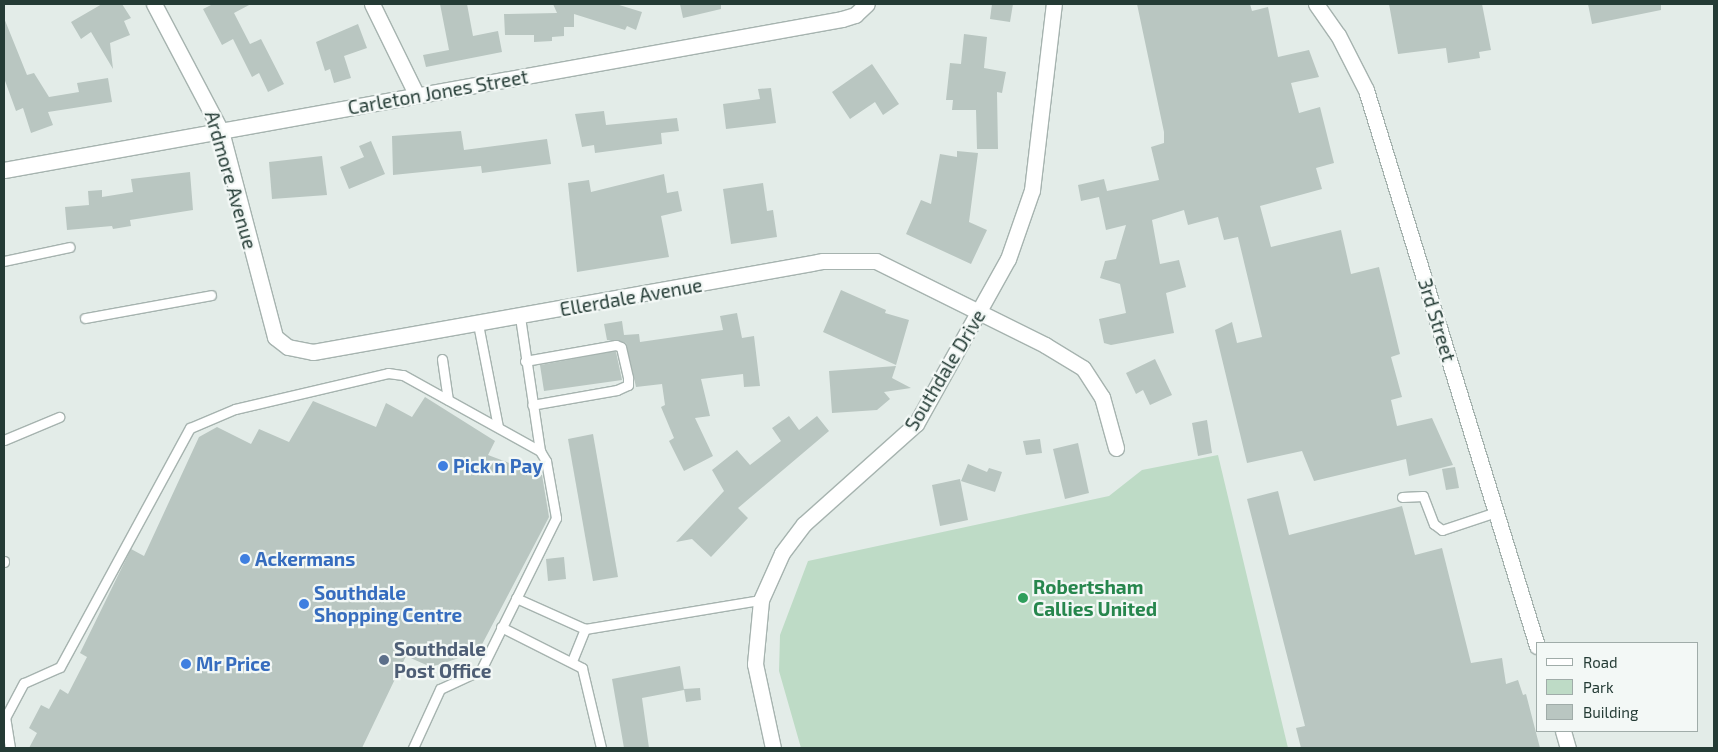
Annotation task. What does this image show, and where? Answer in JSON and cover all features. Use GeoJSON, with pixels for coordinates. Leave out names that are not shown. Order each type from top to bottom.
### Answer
{"type":"FeatureCollection","features":[{"type":"Feature","properties":{"kind":"street","name":"Ardmore Avenue"},"geometry":{"type":"LineString","coordinates":[[154,4],[221,131],[275,337]]}},
{"type":"Feature","properties":{"kind":"street"},"geometry":{"type":"LineString","coordinates":[[372,4],[417,96]]}},
{"type":"Feature","properties":{"kind":"street","name":"Carleton Jones Street"},"geometry":{"type":"LineString","coordinates":[[4,170],[842,19],[855,15],[867,4]]}},
{"type":"Feature","properties":{"kind":"street","name":"Southdale Drive"},"geometry":{"type":"LineString","coordinates":[[773,748],[754,664],[761,600],[782,553],[804,524],[916,424],[1008,259],[1028,207],[1054,4]]}},
{"type":"Feature","properties":{"kind":"street","name":"3rd Street"},"geometry":{"type":"LineString","coordinates":[[1316,4],[1338,35],[1366,90],[1536,643]]}},
{"type":"Feature","properties":{"kind":"street","name":"Ellerdale Avenue"},"geometry":{"type":"LineString","coordinates":[[275,337],[288,347],[313,352],[845,259],[893,266],[1084,368],[1102,397],[1116,448]]}},
{"type":"Feature","properties":{"kind":"street"},"geometry":{"type":"LineString","coordinates":[[1563,732],[1568,748]]}},
{"type":"Feature","properties":{"kind":"lane"},"geometry":{"type":"LineString","coordinates":[[4,261],[70,247]]}},
{"type":"Feature","properties":{"kind":"lane"},"geometry":{"type":"LineString","coordinates":[[85,318],[211,295]]}},
{"type":"Feature","properties":{"kind":"lane"},"geometry":{"type":"LineString","coordinates":[[413,748],[440,689],[478,673],[556,518],[546,461],[540,451],[525,361],[520,317]]}},
{"type":"Feature","properties":{"kind":"lane"},"geometry":{"type":"LineString","coordinates":[[478,324],[498,427]]}},
{"type":"Feature","properties":{"kind":"lane"},"geometry":{"type":"LineString","coordinates":[[525,361],[616,345],[621,347],[628,378],[628,385],[616,390],[532,405]]}},
{"type":"Feature","properties":{"kind":"lane"},"geometry":{"type":"LineString","coordinates":[[442,359],[448,400]]}},
{"type":"Feature","properties":{"kind":"lane"},"geometry":{"type":"LineString","coordinates":[[10,748],[6,718],[24,683],[60,667],[190,428],[235,409],[388,373],[403,375],[540,451]]}},
{"type":"Feature","properties":{"kind":"lane"},"geometry":{"type":"LineString","coordinates":[[4,440],[60,417]]}},
{"type":"Feature","properties":{"kind":"lane"},"geometry":{"type":"LineString","coordinates":[[1402,496],[1423,496],[1434,524],[1442,530],[1496,512]]}},
{"type":"Feature","properties":{"kind":"lane"},"geometry":{"type":"LineString","coordinates":[[516,598],[585,629],[761,600]]}},
{"type":"Feature","properties":{"kind":"lane"},"geometry":{"type":"LineString","coordinates":[[501,627],[572,661],[585,672],[601,748]]}},
{"type":"Feature","properties":{"kind":"lane"},"geometry":{"type":"LineString","coordinates":[[572,661],[585,629]]}},
{"type":"Feature","properties":{"kind":"green space","name":"Robertsham Callies United"},"geometry":{"type":"Polygon","coordinates":[[[1218,455],[1288,748],[801,748],[779,671],[780,635],[808,561],[1109,496],[1142,470],[1218,455]]]}},
{"type":"Feature","properties":{"kind":"building"},"geometry":{"type":"Polygon","coordinates":[[[102,4],[122,4],[131,18],[124,21],[130,35],[110,43],[113,69],[91,32],[81,39],[71,22],[102,4]]]}},
{"type":"Feature","properties":{"kind":"building"},"geometry":{"type":"Polygon","coordinates":[[[213,4],[251,4],[234,13],[250,44],[261,39],[284,84],[268,92],[259,73],[252,77],[233,39],[222,45],[203,9],[213,4]]]}},
{"type":"Feature","properties":{"kind":"building"},"geometry":{"type":"Polygon","coordinates":[[[440,4],[467,4],[473,36],[498,31],[502,52],[426,67],[423,55],[449,50],[440,4]]]}},
{"type":"Feature","properties":{"kind":"building"},"geometry":{"type":"Polygon","coordinates":[[[553,4],[616,4],[642,12],[636,30],[627,26],[625,30],[574,14],[574,27],[564,27],[564,36],[552,37],[552,41],[534,42],[534,35],[505,35],[504,14],[557,13],[553,4]]]}},
{"type":"Feature","properties":{"kind":"building"},"geometry":{"type":"Polygon","coordinates":[[[680,4],[721,4],[721,9],[683,18],[680,4]]]}},
{"type":"Feature","properties":{"kind":"building"},"geometry":{"type":"Polygon","coordinates":[[[992,4],[1013,4],[1010,22],[990,19],[992,4]]]}},
{"type":"Feature","properties":{"kind":"building"},"geometry":{"type":"Polygon","coordinates":[[[1137,4],[1250,4],[1252,11],[1268,7],[1278,57],[1309,50],[1319,77],[1291,83],[1299,113],[1320,107],[1334,163],[1316,168],[1322,189],[1260,206],[1271,247],[1341,230],[1351,274],[1379,267],[1400,354],[1391,357],[1402,397],[1391,400],[1397,426],[1432,418],[1453,465],[1409,476],[1406,459],[1314,481],[1302,451],[1247,463],[1215,330],[1232,322],[1237,343],[1262,337],[1238,237],[1224,240],[1218,217],[1188,225],[1184,210],[1152,220],[1160,264],[1179,260],[1186,287],[1166,293],[1174,333],[1111,345],[1104,343],[1099,319],[1126,313],[1120,284],[1100,278],[1105,261],[1116,259],[1126,225],[1106,230],[1099,197],[1081,201],[1078,185],[1104,179],[1107,191],[1159,180],[1151,147],[1164,143],[1164,132],[1137,4]]]}},
{"type":"Feature","properties":{"kind":"building"},"geometry":{"type":"Polygon","coordinates":[[[1389,4],[1482,4],[1491,50],[1479,52],[1480,58],[1448,63],[1446,48],[1398,54],[1389,4]]]}},
{"type":"Feature","properties":{"kind":"building"},"geometry":{"type":"Polygon","coordinates":[[[1588,4],[1661,4],[1661,10],[1592,24],[1588,4]]]}},
{"type":"Feature","properties":{"kind":"building"},"geometry":{"type":"Polygon","coordinates":[[[4,18],[27,75],[34,73],[49,97],[79,92],[77,83],[108,78],[112,102],[48,112],[53,125],[31,133],[23,108],[16,111],[4,78],[4,18]]]}},
{"type":"Feature","properties":{"kind":"building"},"geometry":{"type":"Polygon","coordinates":[[[358,24],[367,48],[344,56],[351,78],[334,83],[330,69],[325,71],[316,42],[358,24]]]}},
{"type":"Feature","properties":{"kind":"building"},"geometry":{"type":"Polygon","coordinates":[[[964,34],[987,37],[984,68],[1006,72],[1002,93],[997,92],[998,149],[977,149],[976,110],[952,110],[953,100],[946,100],[950,63],[961,64],[964,34]]]}},
{"type":"Feature","properties":{"kind":"building"},"geometry":{"type":"Polygon","coordinates":[[[872,64],[899,104],[883,115],[875,102],[850,119],[832,92],[872,64]]]}},
{"type":"Feature","properties":{"kind":"building"},"geometry":{"type":"Polygon","coordinates":[[[771,88],[776,123],[726,129],[723,104],[760,99],[758,89],[771,88]]]}},
{"type":"Feature","properties":{"kind":"building"},"geometry":{"type":"Polygon","coordinates":[[[604,111],[606,125],[677,118],[679,131],[661,133],[662,144],[595,153],[594,145],[582,147],[575,114],[604,111]]]}},
{"type":"Feature","properties":{"kind":"building"},"geometry":{"type":"Polygon","coordinates":[[[461,131],[464,150],[547,139],[551,164],[482,173],[481,166],[393,175],[392,136],[461,131]]]}},
{"type":"Feature","properties":{"kind":"building"},"geometry":{"type":"Polygon","coordinates":[[[371,141],[385,174],[349,189],[340,167],[364,157],[359,146],[371,141]]]}},
{"type":"Feature","properties":{"kind":"building"},"geometry":{"type":"Polygon","coordinates":[[[957,151],[978,153],[969,222],[987,230],[971,264],[906,234],[921,200],[931,204],[940,154],[957,157],[957,151]]]}},
{"type":"Feature","properties":{"kind":"building"},"geometry":{"type":"Polygon","coordinates":[[[322,156],[327,195],[272,199],[269,162],[322,156]]]}},
{"type":"Feature","properties":{"kind":"building"},"geometry":{"type":"Polygon","coordinates":[[[190,172],[193,210],[130,220],[131,226],[113,229],[112,226],[67,230],[65,207],[89,205],[88,191],[102,190],[102,197],[133,192],[131,179],[190,172]]]}},
{"type":"Feature","properties":{"kind":"building"},"geometry":{"type":"Polygon","coordinates":[[[664,174],[667,193],[678,191],[682,211],[661,216],[669,257],[577,272],[568,183],[589,180],[591,192],[664,174]]]}},
{"type":"Feature","properties":{"kind":"building"},"geometry":{"type":"Polygon","coordinates":[[[763,183],[767,211],[773,210],[777,237],[731,244],[723,189],[763,183]]]}},
{"type":"Feature","properties":{"kind":"building"},"geometry":{"type":"Polygon","coordinates":[[[841,290],[886,310],[885,313],[909,320],[896,365],[823,332],[841,290]]]}},
{"type":"Feature","properties":{"kind":"building"},"geometry":{"type":"Polygon","coordinates":[[[737,313],[742,338],[754,336],[760,386],[744,387],[743,374],[701,379],[710,416],[695,418],[713,456],[684,471],[669,441],[674,438],[661,407],[665,405],[662,384],[636,387],[626,343],[607,340],[604,324],[622,321],[624,335],[639,334],[640,342],[723,330],[720,316],[737,313]]]}},
{"type":"Feature","properties":{"kind":"building"},"geometry":{"type":"Polygon","coordinates":[[[616,352],[622,380],[544,391],[540,365],[616,352]]]}},
{"type":"Feature","properties":{"kind":"building"},"geometry":{"type":"Polygon","coordinates":[[[1155,359],[1172,395],[1150,405],[1143,390],[1136,394],[1126,373],[1155,359]]]}},
{"type":"Feature","properties":{"kind":"building"},"geometry":{"type":"Polygon","coordinates":[[[896,366],[892,378],[911,388],[884,392],[890,399],[877,410],[832,413],[829,371],[896,366]]]}},
{"type":"Feature","properties":{"kind":"building","name":"Southdale Shopping Centre"},"geometry":{"type":"Polygon","coordinates":[[[425,397],[495,441],[488,455],[542,475],[549,517],[478,652],[431,667],[406,656],[362,748],[29,748],[37,733],[29,728],[41,705],[49,709],[60,689],[68,694],[87,657],[80,653],[131,549],[144,556],[199,437],[217,427],[251,444],[259,429],[289,442],[313,401],[376,427],[386,403],[412,417],[425,397]]]}},
{"type":"Feature","properties":{"kind":"building"},"geometry":{"type":"Polygon","coordinates":[[[789,416],[799,430],[817,416],[829,431],[738,508],[748,518],[711,557],[692,539],[676,542],[724,491],[712,470],[737,450],[750,465],[781,441],[772,428],[789,416]]]}},
{"type":"Feature","properties":{"kind":"building"},"geometry":{"type":"Polygon","coordinates":[[[1207,420],[1212,453],[1198,456],[1192,423],[1207,420]]]}},
{"type":"Feature","properties":{"kind":"building"},"geometry":{"type":"Polygon","coordinates":[[[593,434],[618,577],[593,581],[568,439],[593,434]]]}},
{"type":"Feature","properties":{"kind":"building"},"geometry":{"type":"Polygon","coordinates":[[[1040,439],[1042,453],[1026,455],[1023,441],[1040,439]]]}},
{"type":"Feature","properties":{"kind":"building"},"geometry":{"type":"Polygon","coordinates":[[[1078,443],[1089,493],[1065,499],[1053,449],[1078,443]]]}},
{"type":"Feature","properties":{"kind":"building"},"geometry":{"type":"Polygon","coordinates":[[[968,464],[987,472],[989,468],[1002,472],[995,492],[961,481],[968,464]]]}},
{"type":"Feature","properties":{"kind":"building"},"geometry":{"type":"Polygon","coordinates":[[[1455,467],[1459,488],[1446,490],[1442,469],[1455,467]]]}},
{"type":"Feature","properties":{"kind":"building"},"geometry":{"type":"Polygon","coordinates":[[[960,479],[968,520],[940,526],[932,485],[960,479]]]}},
{"type":"Feature","properties":{"kind":"building"},"geometry":{"type":"Polygon","coordinates":[[[1278,491],[1289,535],[1402,506],[1415,555],[1442,548],[1471,663],[1502,658],[1506,684],[1518,680],[1523,695],[1526,694],[1540,748],[1301,748],[1296,728],[1305,726],[1247,499],[1278,491]]]}},
{"type":"Feature","properties":{"kind":"building"},"geometry":{"type":"Polygon","coordinates":[[[564,557],[566,579],[548,581],[546,559],[564,557]]]}},
{"type":"Feature","properties":{"kind":"building"},"geometry":{"type":"Polygon","coordinates":[[[680,666],[684,690],[642,698],[649,748],[624,748],[612,679],[680,666]]]}},
{"type":"Feature","properties":{"kind":"building"},"geometry":{"type":"Polygon","coordinates":[[[700,688],[701,700],[686,702],[684,689],[700,688]]]}},
{"type":"Feature","properties":{"kind":"place","name":"Pick n Pay"},"geometry":{"type":"Point","coordinates":[443,466]}},
{"type":"Feature","properties":{"kind":"place","name":"Ackermans"},"geometry":{"type":"Point","coordinates":[245,559]}},
{"type":"Feature","properties":{"kind":"place","name":"Robertsham Callies United"},"geometry":{"type":"Point","coordinates":[1023,598]}},
{"type":"Feature","properties":{"kind":"place","name":"Southdale Shopping Centre"},"geometry":{"type":"Point","coordinates":[304,604]}},
{"type":"Feature","properties":{"kind":"place","name":"Southdale Post Office"},"geometry":{"type":"Point","coordinates":[384,660]}},
{"type":"Feature","properties":{"kind":"place","name":"Mr Price"},"geometry":{"type":"Point","coordinates":[186,664]}}]}
